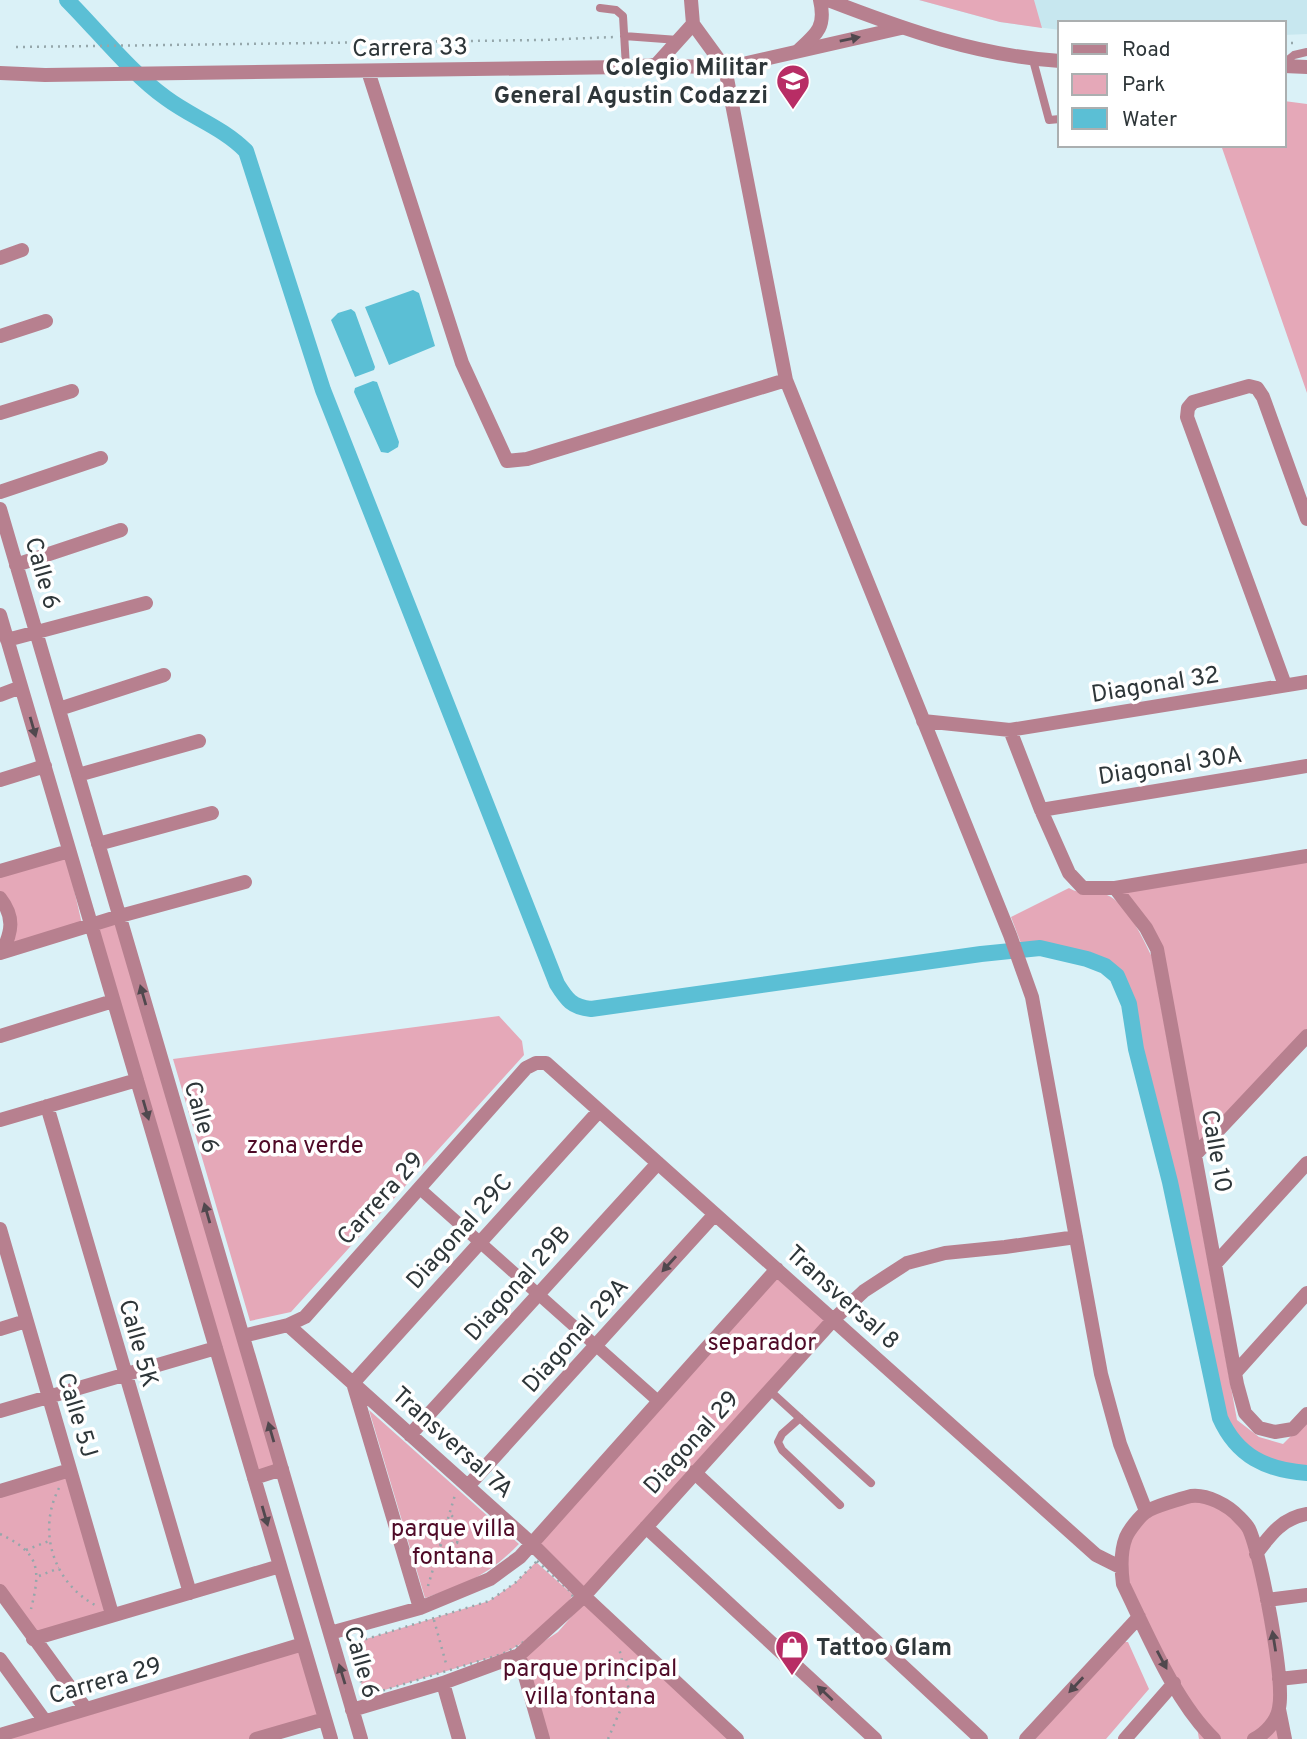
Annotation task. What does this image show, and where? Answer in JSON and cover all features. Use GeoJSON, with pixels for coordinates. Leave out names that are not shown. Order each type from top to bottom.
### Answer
{"type":"FeatureCollection","features":[{"type":"Feature","properties":{"kind":"street"},"geometry":{"type":"LineString","coordinates":[[691,0],[693,24],[725,68],[786,380],[1010,935],[1032,997],[1101,1374],[1120,1444],[1146,1511]]}},
{"type":"Feature","properties":{"kind":"street"},"geometry":{"type":"LineString","coordinates":[[799,50],[818,33],[824,15],[820,0]]}},
{"type":"Feature","properties":{"kind":"street"},"geometry":{"type":"LineString","coordinates":[[828,0],[901,28],[966,47],[1033,60],[1058,61]]}},
{"type":"Feature","properties":{"kind":"street"},"geometry":{"type":"LineString","coordinates":[[656,65],[693,24]]}},
{"type":"Feature","properties":{"kind":"street","name":"Carrera 33"},"geometry":{"type":"LineString","coordinates":[[0,73],[149,74],[656,65],[725,68],[901,28]]}},
{"type":"Feature","properties":{"kind":"street"},"geometry":{"type":"LineString","coordinates":[[1286,64],[1305,69]]}},
{"type":"Feature","properties":{"kind":"street"},"geometry":{"type":"LineString","coordinates":[[368,71],[462,363],[507,461],[527,459],[786,380]]}},
{"type":"Feature","properties":{"kind":"street"},"geometry":{"type":"LineString","coordinates":[[0,258],[22,250]]}},
{"type":"Feature","properties":{"kind":"street"},"geometry":{"type":"LineString","coordinates":[[0,336],[46,321]]}},
{"type":"Feature","properties":{"kind":"street"},"geometry":{"type":"LineString","coordinates":[[1285,685],[1187,417],[1188,408],[1193,402],[1249,386],[1257,388],[1264,397],[1307,519]]}},
{"type":"Feature","properties":{"kind":"street"},"geometry":{"type":"LineString","coordinates":[[0,413],[72,391]]}},
{"type":"Feature","properties":{"kind":"street"},"geometry":{"type":"LineString","coordinates":[[0,492],[101,458]]}},
{"type":"Feature","properties":{"kind":"street","name":"Calle 6"},"geometry":{"type":"LineString","coordinates":[[0,509],[361,1739]]}},
{"type":"Feature","properties":{"kind":"street"},"geometry":{"type":"LineString","coordinates":[[16,565],[121,530]]}},
{"type":"Feature","properties":{"kind":"street"},"geometry":{"type":"LineString","coordinates":[[7,640],[146,603]]}},
{"type":"Feature","properties":{"kind":"street"},"geometry":{"type":"LineString","coordinates":[[0,615],[331,1739]]}},
{"type":"Feature","properties":{"kind":"street"},"geometry":{"type":"LineString","coordinates":[[59,709],[164,675]]}},
{"type":"Feature","properties":{"kind":"street","name":"Diagonal 32"},"geometry":{"type":"LineString","coordinates":[[923,721],[1010,730],[1307,682]]}},
{"type":"Feature","properties":{"kind":"street"},"geometry":{"type":"LineString","coordinates":[[0,695],[21,687]]}},
{"type":"Feature","properties":{"kind":"street"},"geometry":{"type":"LineString","coordinates":[[1010,730],[1069,873],[1083,888],[1115,888],[1307,856]]}},
{"type":"Feature","properties":{"kind":"street"},"geometry":{"type":"LineString","coordinates":[[78,775],[199,741]]}},
{"type":"Feature","properties":{"kind":"street"},"geometry":{"type":"LineString","coordinates":[[0,780],[44,766]]}},
{"type":"Feature","properties":{"kind":"street","name":"Diagonal 30A"},"geometry":{"type":"LineString","coordinates":[[1041,810],[1307,766]]}},
{"type":"Feature","properties":{"kind":"street"},"geometry":{"type":"LineString","coordinates":[[99,844],[212,813]]}},
{"type":"Feature","properties":{"kind":"street"},"geometry":{"type":"LineString","coordinates":[[0,871],[69,851]]}},
{"type":"Feature","properties":{"kind":"street"},"geometry":{"type":"LineString","coordinates":[[1,953],[120,916],[245,882]]}},
{"type":"Feature","properties":{"kind":"street","name":"Calle 10"},"geometry":{"type":"LineString","coordinates":[[1115,888],[1146,928],[1157,949],[1235,1373],[1245,1413],[1259,1428],[1275,1432],[1293,1429],[1307,1414]]}},
{"type":"Feature","properties":{"kind":"street"},"geometry":{"type":"LineString","coordinates":[[0,898],[8,908],[12,923],[9,939],[1,953]]}},
{"type":"Feature","properties":{"kind":"street"},"geometry":{"type":"LineString","coordinates":[[0,1036],[114,1001]]}},
{"type":"Feature","properties":{"kind":"street"},"geometry":{"type":"LineString","coordinates":[[1195,1156],[1307,1036]]}},
{"type":"Feature","properties":{"kind":"street","name":"Carrera 29"},"geometry":{"type":"LineString","coordinates":[[243,1336],[288,1325],[305,1317],[527,1068],[536,1063]]}},
{"type":"Feature","properties":{"kind":"street","name":"Transversal 8"},"geometry":{"type":"LineString","coordinates":[[536,1063],[546,1063],[1096,1555],[1120,1567]]}},
{"type":"Feature","properties":{"kind":"street"},"geometry":{"type":"LineString","coordinates":[[0,1120],[137,1080]]}},
{"type":"Feature","properties":{"kind":"street","name":"Calle 5K"},"geometry":{"type":"LineString","coordinates":[[47,1106],[190,1593]]}},
{"type":"Feature","properties":{"kind":"street","name":"Diagonal 29C"},"geometry":{"type":"LineString","coordinates":[[353,1383],[599,1111]]}},
{"type":"Feature","properties":{"kind":"street","name":"Diagonal 29B"},"geometry":{"type":"LineString","coordinates":[[411,1435],[658,1163]]}},
{"type":"Feature","properties":{"kind":"street"},"geometry":{"type":"LineString","coordinates":[[1215,1264],[1307,1163]]}},
{"type":"Feature","properties":{"kind":"street"},"geometry":{"type":"LineString","coordinates":[[419,1188],[658,1401]]}},
{"type":"Feature","properties":{"kind":"street","name":"Diagonal 29A"},"geometry":{"type":"LineString","coordinates":[[463,1487],[715,1214]]}},
{"type":"Feature","properties":{"kind":"street","name":"Diagonal 29"},"geometry":{"type":"LineString","coordinates":[[352,1710],[445,1677],[519,1655],[584,1596],[834,1319],[864,1291],[907,1264],[945,1252],[1076,1237]]}},
{"type":"Feature","properties":{"kind":"street","name":"Calle 5J"},"geometry":{"type":"LineString","coordinates":[[2,1238],[113,1614]]}},
{"type":"Feature","properties":{"kind":"street"},"geometry":{"type":"LineString","coordinates":[[330,1633],[489,1580],[520,1557],[777,1269]]}},
{"type":"Feature","properties":{"kind":"street"},"geometry":{"type":"LineString","coordinates":[[1235,1373],[1307,1293]]}},
{"type":"Feature","properties":{"kind":"street"},"geometry":{"type":"LineString","coordinates":[[0,1329],[26,1321]]}},
{"type":"Feature","properties":{"kind":"street","name":"Transversal 7A"},"geometry":{"type":"LineString","coordinates":[[288,1325],[411,1435],[463,1487],[531,1543],[737,1739]]}},
{"type":"Feature","properties":{"kind":"street"},"geometry":{"type":"LineString","coordinates":[[0,1411],[216,1348]]}},
{"type":"Feature","properties":{"kind":"street"},"geometry":{"type":"LineString","coordinates":[[353,1383],[422,1603]]}},
{"type":"Feature","properties":{"kind":"street"},"geometry":{"type":"LineString","coordinates":[[254,1478],[282,1469]]}},
{"type":"Feature","properties":{"kind":"street"},"geometry":{"type":"LineString","coordinates":[[0,1491],[70,1470]]}},
{"type":"Feature","properties":{"kind":"street"},"geometry":{"type":"LineString","coordinates":[[694,1472],[981,1739]]}},
{"type":"Feature","properties":{"kind":"street"},"geometry":{"type":"LineString","coordinates":[[1214,1739],[1196,1722],[1174,1683],[1123,1584],[1120,1567],[1127,1536],[1146,1511],[1193,1496],[1225,1505],[1249,1528],[1267,1600],[1285,1739]]}},
{"type":"Feature","properties":{"kind":"street"},"geometry":{"type":"LineString","coordinates":[[1256,1554],[1275,1529],[1297,1516],[1307,1514]]}},
{"type":"Feature","properties":{"kind":"street"},"geometry":{"type":"LineString","coordinates":[[646,1527],[875,1739]]}},
{"type":"Feature","properties":{"kind":"street"},"geometry":{"type":"LineString","coordinates":[[33,1639],[280,1566]]}},
{"type":"Feature","properties":{"kind":"street"},"geometry":{"type":"LineString","coordinates":[[0,1591],[86,1709]]}},
{"type":"Feature","properties":{"kind":"street"},"geometry":{"type":"LineString","coordinates":[[1267,1600],[1307,1595]]}},
{"type":"Feature","properties":{"kind":"street"},"geometry":{"type":"LineString","coordinates":[[1026,1739],[1139,1617]]}},
{"type":"Feature","properties":{"kind":"street","name":"Carrera 29"},"geometry":{"type":"LineString","coordinates":[[3,1730],[45,1721],[303,1644]]}},
{"type":"Feature","properties":{"kind":"street"},"geometry":{"type":"LineString","coordinates":[[519,1655],[543,1739]]}},
{"type":"Feature","properties":{"kind":"street"},"geometry":{"type":"LineString","coordinates":[[0,1659],[45,1721]]}},
{"type":"Feature","properties":{"kind":"street"},"geometry":{"type":"LineString","coordinates":[[1279,1679],[1307,1676]]}},
{"type":"Feature","properties":{"kind":"street"},"geometry":{"type":"LineString","coordinates":[[445,1677],[459,1739]]}},
{"type":"Feature","properties":{"kind":"street"},"geometry":{"type":"LineString","coordinates":[[1125,1739],[1174,1683]]}},
{"type":"Feature","properties":{"kind":"street"},"geometry":{"type":"LineString","coordinates":[[1254,1739],[1265,1735],[1279,1709]]}},
{"type":"Feature","properties":{"kind":"street"},"geometry":{"type":"LineString","coordinates":[[256,1739],[325,1719]]}},
{"type":"Feature","properties":{"kind":"street"},"geometry":{"type":"LineString","coordinates":[[1196,1722],[1199,1739]]}},
{"type":"Feature","properties":{"kind":"lane"},"geometry":{"type":"LineString","coordinates":[[600,8],[620,11],[623,16],[626,67]]}},
{"type":"Feature","properties":{"kind":"lane"},"geometry":{"type":"LineString","coordinates":[[624,36],[678,40]]}},
{"type":"Feature","properties":{"kind":"lane"},"geometry":{"type":"LineString","coordinates":[[1286,62],[1294,55],[1307,52]]}},
{"type":"Feature","properties":{"kind":"lane"},"geometry":{"type":"LineString","coordinates":[[1033,60],[1049,120],[1058,120]]}},
{"type":"Feature","properties":{"kind":"lane"},"geometry":{"type":"LineString","coordinates":[[769,1390],[871,1483]]}},
{"type":"Feature","properties":{"kind":"lane"},"geometry":{"type":"LineString","coordinates":[[800,1418],[782,1434],[778,1442],[782,1450],[840,1505]]}},
{"type":"Feature","properties":{"kind":"path"},"geometry":{"type":"LineString","coordinates":[[16,47],[541,40],[624,36]]}},
{"type":"Feature","properties":{"kind":"path"},"geometry":{"type":"LineString","coordinates":[[70,1470],[53,1500],[49,1541],[58,1568],[80,1595],[113,1614]]}},
{"type":"Feature","properties":{"kind":"path"},"geometry":{"type":"LineString","coordinates":[[422,1603],[450,1514],[463,1487]]}},
{"type":"Feature","properties":{"kind":"path"},"geometry":{"type":"LineString","coordinates":[[440,1545],[447,1548],[454,1541],[457,1543],[460,1530],[450,1514]]}},
{"type":"Feature","properties":{"kind":"path"},"geometry":{"type":"LineString","coordinates":[[0,1534],[26,1550],[32,1557],[38,1576],[30,1616],[33,1639]]}},
{"type":"Feature","properties":{"kind":"path"},"geometry":{"type":"LineString","coordinates":[[26,1550],[49,1541]]}},
{"type":"Feature","properties":{"kind":"path"},"geometry":{"type":"LineString","coordinates":[[537,1560],[572,1593],[573,1598],[565,1608],[543,1629],[519,1646],[445,1677],[365,1696],[350,1644],[489,1601],[515,1583],[537,1560]]}},
{"type":"Feature","properties":{"kind":"path"},"geometry":{"type":"LineString","coordinates":[[38,1576],[58,1568]]}},
{"type":"Feature","properties":{"kind":"path"},"geometry":{"type":"LineString","coordinates":[[434,1620],[445,1677]]}},
{"type":"Feature","properties":{"kind":"path"},"geometry":{"type":"LineString","coordinates":[[608,1739],[629,1690],[618,1644]]}},
{"type":"Feature","properties":{"kind":"shaded area"},"geometry":{"type":"Polygon","coordinates":[[[919,0],[1307,0],[1307,34],[1286,35],[1286,21],[1058,21],[1058,30],[1000,22],[919,0]]]}},
{"type":"Feature","properties":{"kind":"green space"},"geometry":{"type":"Polygon","coordinates":[[[919,0],[1034,0],[1042,28],[1000,22],[919,0]]]}},
{"type":"Feature","properties":{"kind":"green space"},"geometry":{"type":"Polygon","coordinates":[[[1286,101],[1307,104],[1307,393],[1222,147],[1286,147],[1286,101]]]}},
{"type":"Feature","properties":{"kind":"green space"},"geometry":{"type":"Polygon","coordinates":[[[66,855],[82,924],[8,948],[0,894],[0,874],[66,855]]]}},
{"type":"Feature","properties":{"kind":"green space"},"geometry":{"type":"Polygon","coordinates":[[[1307,856],[1307,1036],[1195,1155],[1157,949],[1115,888],[1307,856]]]}},
{"type":"Feature","properties":{"kind":"green space"},"geometry":{"type":"Polygon","coordinates":[[[1069,888],[1079,892],[1107,895],[1114,899],[1134,922],[1152,957],[1237,1420],[1259,1437],[1283,1444],[1307,1420],[1307,1472],[1279,1467],[1255,1458],[1236,1442],[1221,1418],[1180,1212],[1122,985],[1108,965],[1091,955],[1054,947],[1022,946],[1011,917],[1069,888]]]}},
{"type":"Feature","properties":{"kind":"green space"},"geometry":{"type":"Polygon","coordinates":[[[120,916],[282,1469],[254,1478],[85,926],[120,916]]]}},
{"type":"Feature","properties":{"kind":"green space","name":"zona verde"},"geometry":{"type":"Polygon","coordinates":[[[499,1016],[522,1041],[524,1055],[291,1312],[250,1321],[173,1059],[499,1016]]]}},
{"type":"Feature","properties":{"kind":"green space","name":"separador"},"geometry":{"type":"Polygon","coordinates":[[[777,1269],[834,1319],[585,1591],[535,1543],[777,1269]]]}},
{"type":"Feature","properties":{"kind":"green space","name":"parque villa fontana"},"geometry":{"type":"Polygon","coordinates":[[[369,1410],[519,1544],[476,1578],[425,1598],[369,1410]]]}},
{"type":"Feature","properties":{"kind":"green space"},"geometry":{"type":"Polygon","coordinates":[[[70,1470],[112,1614],[33,1639],[0,1591],[0,1491],[70,1470]]]}},
{"type":"Feature","properties":{"kind":"green space"},"geometry":{"type":"Polygon","coordinates":[[[1193,1496],[1225,1505],[1249,1528],[1285,1739],[1199,1739],[1196,1722],[1116,1566],[1146,1511],[1193,1496]]]}},
{"type":"Feature","properties":{"kind":"green space"},"geometry":{"type":"Polygon","coordinates":[[[536,1562],[573,1595],[559,1613],[541,1629],[502,1654],[365,1696],[350,1644],[489,1601],[515,1583],[536,1562]]]}},
{"type":"Feature","properties":{"kind":"green space","name":"parque principal villa fontana"},"geometry":{"type":"Polygon","coordinates":[[[586,1600],[731,1739],[547,1739],[522,1656],[558,1632],[586,1600]]]}},
{"type":"Feature","properties":{"kind":"green space"},"geometry":{"type":"Polygon","coordinates":[[[1120,1642],[1128,1642],[1149,1689],[1106,1739],[1035,1739],[1120,1642]]]}},
{"type":"Feature","properties":{"kind":"green space"},"geometry":{"type":"Polygon","coordinates":[[[303,1644],[325,1719],[256,1739],[0,1739],[303,1644]]]}},
{"type":"Feature","properties":{"kind":"water"},"geometry":{"type":"Polygon","coordinates":[[[413,290],[419,293],[435,346],[389,365],[365,307],[413,290]]]}},
{"type":"Feature","properties":{"kind":"water"},"geometry":{"type":"Polygon","coordinates":[[[351,309],[355,312],[375,367],[374,370],[355,377],[331,320],[338,313],[351,309]]]}},
{"type":"Feature","properties":{"kind":"water"},"geometry":{"type":"Polygon","coordinates":[[[377,382],[399,442],[398,447],[388,453],[381,452],[354,392],[355,388],[377,382]]]}},
{"type":"Feature","properties":{"kind":"waterway"},"geometry":{"type":"LineString","coordinates":[[67,0],[153,88],[227,135],[246,151],[323,390],[557,984],[567,998],[579,1006],[591,1009],[1040,948],[1105,966],[1117,976],[1129,1004],[1136,1049],[1170,1182],[1220,1418],[1235,1442],[1254,1459],[1279,1468],[1307,1473]]}},
{"type":"Feature","properties":{"kind":"place","name":"Colegio Militar General Agustin Codazzi"},"geometry":{"type":"Point","coordinates":[793,111]}},
{"type":"Feature","properties":{"kind":"place","name":"Tattoo Glam"},"geometry":{"type":"Point","coordinates":[792,1677]}}]}
